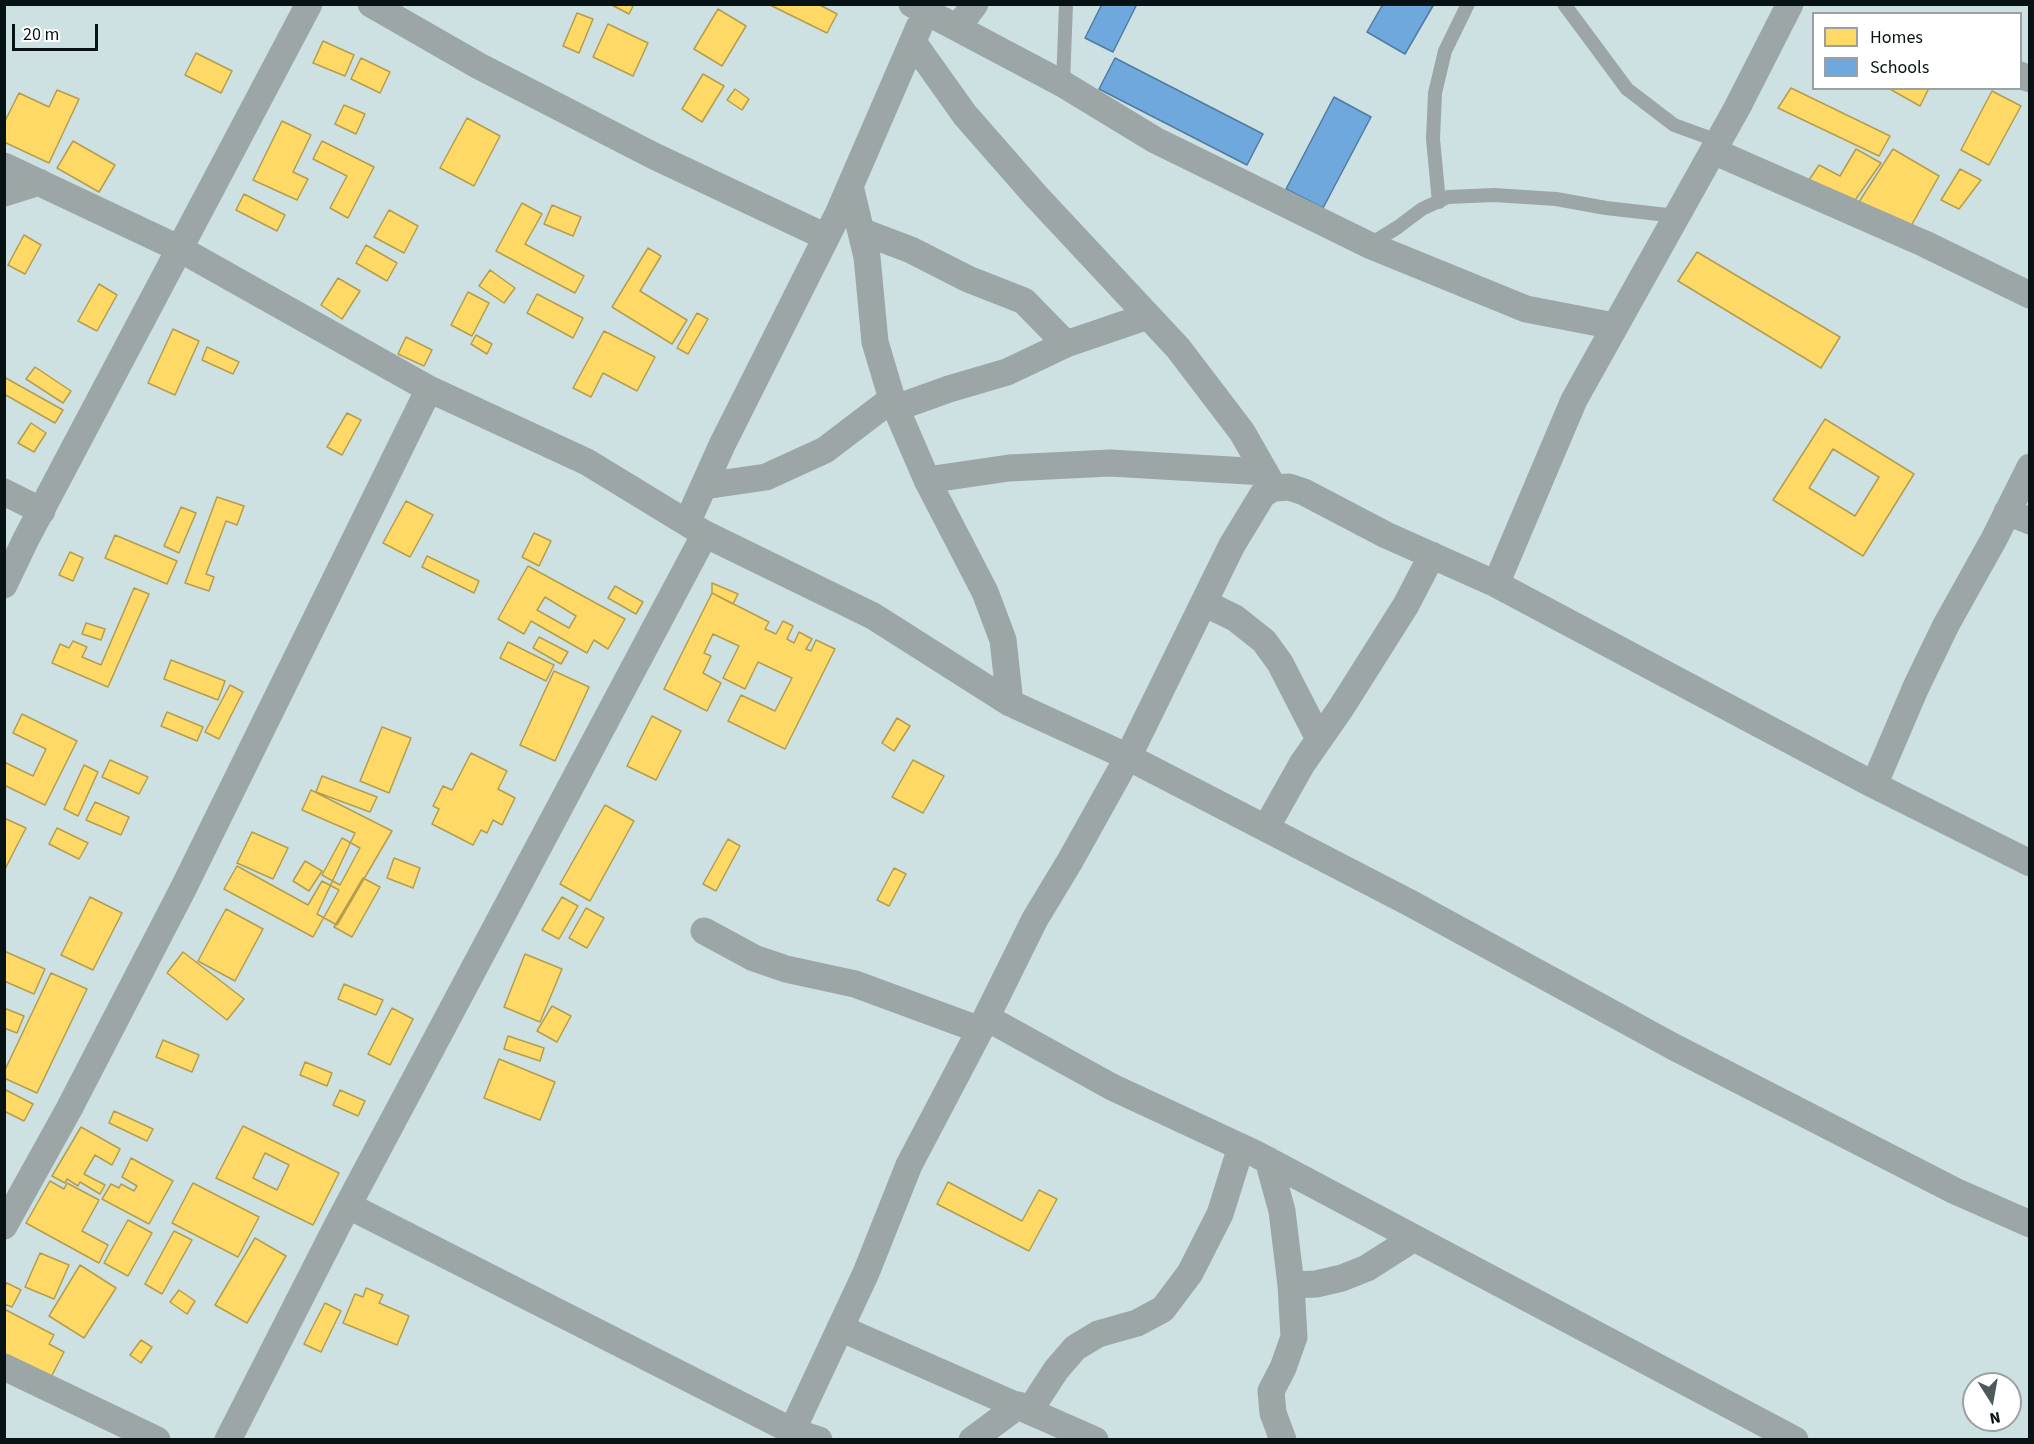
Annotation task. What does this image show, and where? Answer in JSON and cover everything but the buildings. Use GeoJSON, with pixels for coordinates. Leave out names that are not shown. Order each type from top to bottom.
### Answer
{"type":"FeatureCollection","features":[{"type":"Feature","properties":{"kind":"street"},"geometry":{"type":"LineString","coordinates":[[4,585],[309,4]]}},
{"type":"Feature","properties":{"kind":"street"},"geometry":{"type":"LineString","coordinates":[[371,4],[479,66],[654,156],[826,237]]}},
{"type":"Feature","properties":{"kind":"street"},"geometry":{"type":"LineString","coordinates":[[957,28],[975,4]]}},
{"type":"Feature","properties":{"kind":"street"},"geometry":{"type":"LineString","coordinates":[[1496,584],[1574,400],[1716,146],[1790,4]]}},
{"type":"Feature","properties":{"kind":"street"},"geometry":{"type":"LineString","coordinates":[[228,1440],[696,529],[704,486],[850,186],[913,42],[919,8],[1063,84],[1155,140],[1369,245],[1526,309],[1614,326]]}},
{"type":"Feature","properties":{"kind":"street"},"geometry":{"type":"LineString","coordinates":[[913,42],[965,115],[1036,196],[1185,357],[1242,432],[1270,480]]}},
{"type":"Feature","properties":{"kind":"street"},"geometry":{"type":"LineString","coordinates":[[1716,146],[2030,295]]}},
{"type":"Feature","properties":{"kind":"street"},"geometry":{"type":"LineString","coordinates":[[4,166],[180,249],[429,388],[587,462],[696,529],[873,616],[1010,703],[1128,757],[1410,903],[1674,1047],[1955,1191],[2030,1224]]}},
{"type":"Feature","properties":{"kind":"street"},"geometry":{"type":"LineString","coordinates":[[4,193],[39,182]]}},
{"type":"Feature","properties":{"kind":"street"},"geometry":{"type":"LineString","coordinates":[[850,186],[867,257],[875,342],[894,403],[927,480],[985,592],[996,621],[1003,640],[1010,703]]}},
{"type":"Feature","properties":{"kind":"street"},"geometry":{"type":"LineString","coordinates":[[861,231],[911,250],[968,279],[1024,301],[1066,344]]}},
{"type":"Feature","properties":{"kind":"street"},"geometry":{"type":"LineString","coordinates":[[704,486],[766,477],[825,450],[894,403],[1007,372],[1066,344],[1148,316]]}},
{"type":"Feature","properties":{"kind":"street"},"geometry":{"type":"LineString","coordinates":[[4,1226],[69,1109],[183,889],[429,388]]}},
{"type":"Feature","properties":{"kind":"street"},"geometry":{"type":"LineString","coordinates":[[927,480],[1009,468],[1110,463],[1270,480],[1304,492],[1386,535],[1496,584],[1874,785],[2030,863]]}},
{"type":"Feature","properties":{"kind":"street"},"geometry":{"type":"LineString","coordinates":[[1874,785],[1916,687],[1946,625],[2018,516],[2030,467]]}},
{"type":"Feature","properties":{"kind":"street"},"geometry":{"type":"LineString","coordinates":[[792,1431],[866,1273],[909,1166],[984,1024],[1035,919],[1128,757],[1232,545],[1270,480]]}},
{"type":"Feature","properties":{"kind":"street"},"geometry":{"type":"LineString","coordinates":[[4,492],[42,511]]}},
{"type":"Feature","properties":{"kind":"street"},"geometry":{"type":"LineString","coordinates":[[1266,828],[1302,764],[1406,605],[1432,555]]}},
{"type":"Feature","properties":{"kind":"street"},"geometry":{"type":"LineString","coordinates":[[1204,603],[1235,618],[1264,641],[1280,663],[1319,739]]}},
{"type":"Feature","properties":{"kind":"street"},"geometry":{"type":"LineString","coordinates":[[704,931],[754,958],[786,969],[855,984],[984,1024],[1268,1160],[1794,1440]]}},
{"type":"Feature","properties":{"kind":"street"},"geometry":{"type":"LineString","coordinates":[[972,1440],[1024,1407],[1075,1348],[1098,1334],[1137,1323],[1163,1309],[1190,1273],[1220,1214],[1241,1147]]}},
{"type":"Feature","properties":{"kind":"street"},"geometry":{"type":"LineString","coordinates":[[1268,1160],[1282,1211],[1291,1285],[1294,1337],[1283,1368],[1271,1391],[1273,1413],[1283,1440]]}},
{"type":"Feature","properties":{"kind":"street"},"geometry":{"type":"LineString","coordinates":[[349,1206],[792,1431],[819,1440]]}},
{"type":"Feature","properties":{"kind":"street"},"geometry":{"type":"LineString","coordinates":[[1291,1285],[1316,1284],[1342,1278],[1367,1268],[1414,1238]]}},
{"type":"Feature","properties":{"kind":"street"},"geometry":{"type":"LineString","coordinates":[[840,1328],[1095,1440]]}},
{"type":"Feature","properties":{"kind":"street"},"geometry":{"type":"LineString","coordinates":[[4,1367],[156,1439]]}},
{"type":"Feature","properties":{"kind":"lane"},"geometry":{"type":"LineString","coordinates":[[1063,84],[1066,4]]}},
{"type":"Feature","properties":{"kind":"lane"},"geometry":{"type":"LineString","coordinates":[[1439,202],[1433,139],[1435,93],[1445,51],[1468,4]]}},
{"type":"Feature","properties":{"kind":"lane"},"geometry":{"type":"LineString","coordinates":[[1564,4],[1627,89],[1674,125],[1716,146]]}},
{"type":"Feature","properties":{"kind":"lane"},"geometry":{"type":"LineString","coordinates":[[1369,245],[1422,209],[1448,197],[1494,195],[1556,199],[1606,208],[1676,216]]}}]}
